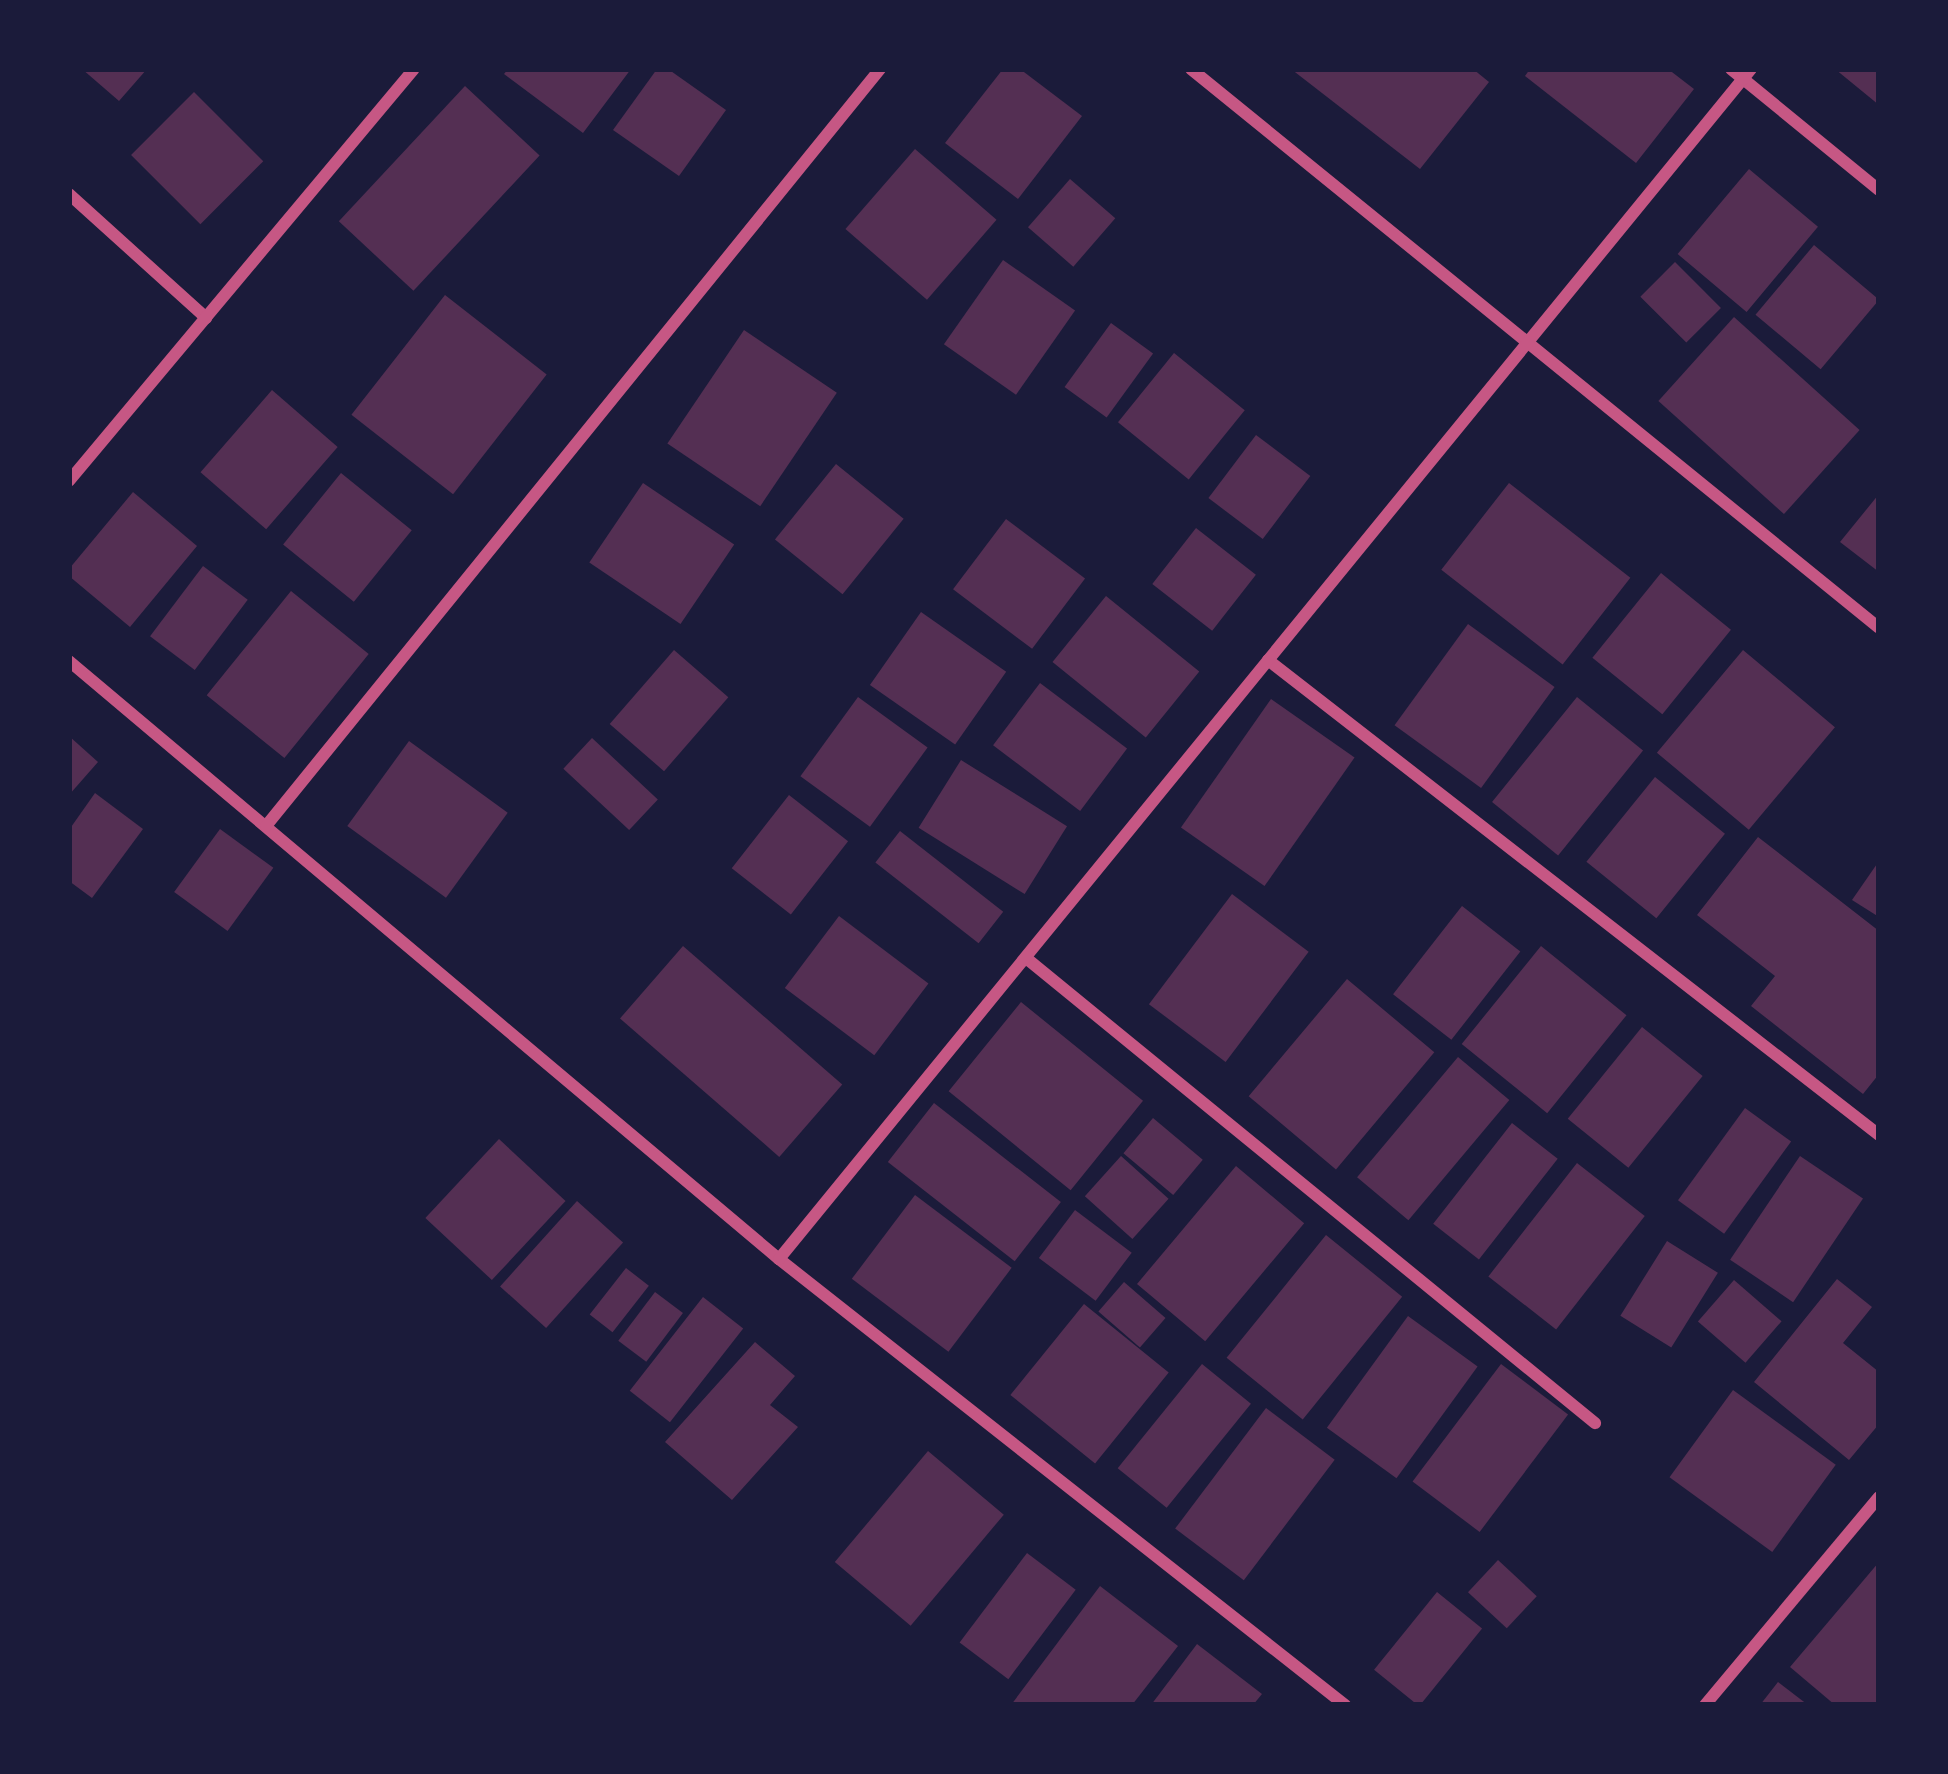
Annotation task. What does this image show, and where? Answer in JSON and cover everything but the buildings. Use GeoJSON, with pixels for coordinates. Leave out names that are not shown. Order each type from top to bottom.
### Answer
{"type":"FeatureCollection","features":[{"type":"Feature","properties":{"kind":"street"},"geometry":{"type":"LineString","coordinates":[[69,481],[414,69]]}},
{"type":"Feature","properties":{"kind":"street"},"geometry":{"type":"LineString","coordinates":[[266,826],[880,69]]}},
{"type":"Feature","properties":{"kind":"street"},"geometry":{"type":"LineString","coordinates":[[1191,69],[1879,628]]}},
{"type":"Feature","properties":{"kind":"street"},"geometry":{"type":"LineString","coordinates":[[1731,69],[1747,74],[1879,190]]}},
{"type":"Feature","properties":{"kind":"street"},"geometry":{"type":"LineString","coordinates":[[779,1259],[1747,74]]}},
{"type":"Feature","properties":{"kind":"street"},"geometry":{"type":"LineString","coordinates":[[69,194],[206,319]]}},
{"type":"Feature","properties":{"kind":"street"},"geometry":{"type":"LineString","coordinates":[[1268,660],[1879,1135]]}},
{"type":"Feature","properties":{"kind":"street"},"geometry":{"type":"LineString","coordinates":[[69,661],[779,1259],[1345,1705]]}},
{"type":"Feature","properties":{"kind":"street"},"geometry":{"type":"LineString","coordinates":[[1025,958],[1595,1423]]}},
{"type":"Feature","properties":{"kind":"street"},"geometry":{"type":"LineString","coordinates":[[1705,1705],[1879,1496]]}}]}
